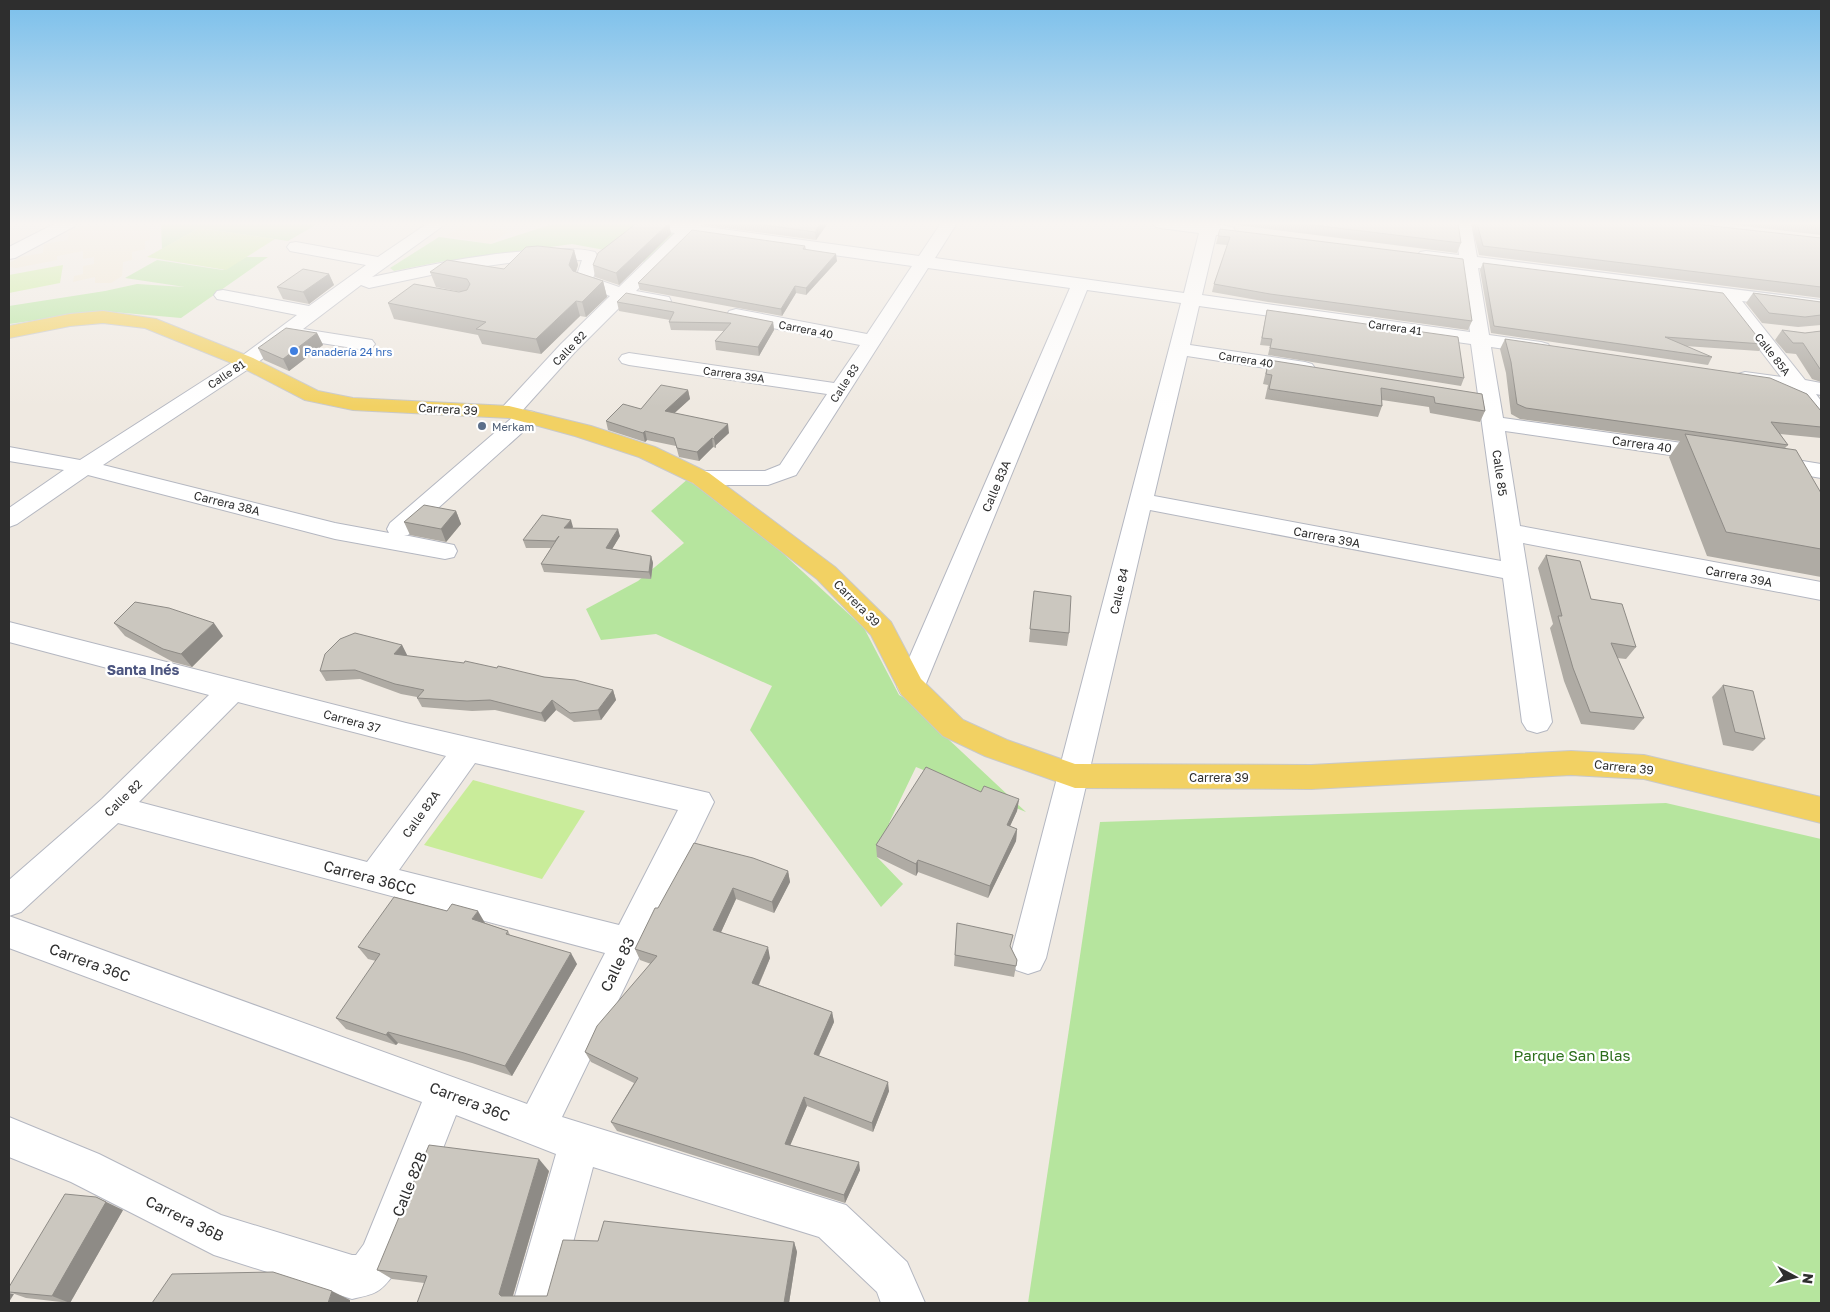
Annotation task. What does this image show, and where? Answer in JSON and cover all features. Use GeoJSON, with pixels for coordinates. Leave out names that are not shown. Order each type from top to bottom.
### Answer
{"type":"FeatureCollection","features":[{"type":"Feature","properties":{"kind":"main road","name":"Carrera 39"},"geometry":{"type":"LineString","coordinates":[[9,332],[85,318],[123,318],[149,323],[246,362],[312,396],[353,404],[518,415],[583,431],[647,452],[701,478],[826,573],[882,628],[912,686],[953,728],[996,748],[1075,776],[1311,778],[1572,763],[1644,767],[1821,810]]}},
{"type":"Feature","properties":{"kind":"street","name":"Calle 81"},"geometry":{"type":"LineString","coordinates":[[9,519],[84,467],[246,362],[312,312],[358,284]]}},
{"type":"Feature","properties":{"kind":"street"},"geometry":{"type":"LineString","coordinates":[[378,284],[414,292]]}},
{"type":"Feature","properties":{"kind":"street"},"geometry":{"type":"LineString","coordinates":[[593,284],[622,294],[680,305]]}},
{"type":"Feature","properties":{"kind":"street","name":"Calle 82"},"geometry":{"type":"LineString","coordinates":[[386,540],[518,415],[568,348],[632,284]]}},
{"type":"Feature","properties":{"kind":"street","name":"Calle 83"},"geometry":{"type":"LineString","coordinates":[[701,478],[768,478],[788,470],[909,284]]}},
{"type":"Feature","properties":{"kind":"street","name":"Carrera 41"},"geometry":{"type":"LineString","coordinates":[[1074,284],[1557,350]]}},
{"type":"Feature","properties":{"kind":"street","name":"Calle 84"},"geometry":{"type":"LineString","coordinates":[[1028,958],[1075,776],[1140,501],[1197,284]]}},
{"type":"Feature","properties":{"kind":"street","name":"Calle 85"},"geometry":{"type":"LineString","coordinates":[[1472,284],[1480,339],[1479,396],[1493,423],[1537,722]]}},
{"type":"Feature","properties":{"kind":"street"},"geometry":{"type":"LineString","coordinates":[[1656,284],[1821,305]]}},
{"type":"Feature","properties":{"kind":"street","name":"Calle 83A"},"geometry":{"type":"LineString","coordinates":[[912,686],[1080,285]]}},
{"type":"Feature","properties":{"kind":"street","name":"Calle 85A"},"geometry":{"type":"LineString","coordinates":[[1726,293],[1821,415]]}},
{"type":"Feature","properties":{"kind":"street"},"geometry":{"type":"LineString","coordinates":[[223,296],[312,312]]}},
{"type":"Feature","properties":{"kind":"street","name":"Carrera 40"},"geometry":{"type":"LineString","coordinates":[[718,312],[872,341]]}},
{"type":"Feature","properties":{"kind":"street"},"geometry":{"type":"LineString","coordinates":[[1754,330],[1781,333]]}},
{"type":"Feature","properties":{"kind":"street"},"geometry":{"type":"LineString","coordinates":[[286,332],[365,344]]}},
{"type":"Feature","properties":{"kind":"street","name":"Carrera 40"},"geometry":{"type":"LineString","coordinates":[[1180,349],[1325,372]]}},
{"type":"Feature","properties":{"kind":"street","name":"Carrera 39A"},"geometry":{"type":"LineString","coordinates":[[629,359],[840,390]]}},
{"type":"Feature","properties":{"kind":"street"},"geometry":{"type":"LineString","coordinates":[[1731,376],[1821,389]]}},
{"type":"Feature","properties":{"kind":"street","name":"Carrera 40"},"geometry":{"type":"LineString","coordinates":[[1493,423],[1821,472]]}},
{"type":"Feature","properties":{"kind":"street","name":"Carrera 38A"},"geometry":{"type":"LineString","coordinates":[[9,454],[84,467],[335,531],[445,551]]}},
{"type":"Feature","properties":{"kind":"street","name":"Carrera 39A"},"geometry":{"type":"LineString","coordinates":[[1140,501],[1514,572]]}},
{"type":"Feature","properties":{"kind":"street","name":"Carrera 39A"},"geometry":{"type":"LineString","coordinates":[[1509,532],[1821,591]]}},
{"type":"Feature","properties":{"kind":"street","name":"Carrera 37"},"geometry":{"type":"LineString","coordinates":[[9,632],[468,750],[698,802]]}},
{"type":"Feature","properties":{"kind":"street","name":"Calle 82"},"geometry":{"type":"LineString","coordinates":[[9,901],[113,808],[232,690]]}},
{"type":"Feature","properties":{"kind":"street","name":"Calle 82A"},"geometry":{"type":"LineString","coordinates":[[374,878],[468,750]]}},
{"type":"Feature","properties":{"kind":"street","name":"Calle 83"},"geometry":{"type":"LineString","coordinates":[[536,1126],[698,802]]}},
{"type":"Feature","properties":{"kind":"street","name":"Carrera 36CC"},"geometry":{"type":"LineString","coordinates":[[113,808],[374,878],[628,943]]}},
{"type":"Feature","properties":{"kind":"street","name":"Carrera 36C"},"geometry":{"type":"LineString","coordinates":[[9,932],[446,1092],[579,1143],[830,1220],[892,1277],[903,1303]]}},
{"type":"Feature","properties":{"kind":"street","name":"Calle 82B"},"geometry":{"type":"LineString","coordinates":[[368,1274],[379,1259],[446,1092]]}},
{"type":"Feature","properties":{"kind":"street","name":"Carrera 36B"},"geometry":{"type":"LineString","coordinates":[[9,1137],[85,1168],[214,1234],[352,1277],[368,1274]]}},
{"type":"Feature","properties":{"kind":"street"},"geometry":{"type":"LineString","coordinates":[[535,1303],[579,1143]]}},
{"type":"Feature","properties":{"kind":"green space"},"geometry":{"type":"Polygon","coordinates":[[[9,284],[54,284],[9,293],[9,284]]]}},
{"type":"Feature","properties":{"kind":"green space"},"geometry":{"type":"Polygon","coordinates":[[[136,284],[185,287],[167,284],[229,284],[181,318],[102,311],[9,324],[9,306],[136,284]]]}},
{"type":"Feature","properties":{"kind":"green space"},"geometry":{"type":"Polygon","coordinates":[[[689,478],[778,549],[864,628],[899,695],[1058,780],[946,737],[1026,812],[916,767],[890,821],[877,857],[903,884],[881,907],[750,730],[772,686],[656,634],[601,640],[586,609],[638,581],[684,543],[651,511],[689,478]]]}},
{"type":"Feature","properties":{"kind":"green space"},"geometry":{"type":"Polygon","coordinates":[[[473,780],[585,811],[542,879],[424,845],[473,780]]]}},
{"type":"Feature","properties":{"kind":"green space","name":"Parque San Blas"},"geometry":{"type":"Polygon","coordinates":[[[1666,803],[1821,839],[1821,1303],[1028,1303],[1100,822],[1666,803]]]}},
{"type":"Feature","properties":{"kind":"building"},"geometry":{"type":"Polygon","coordinates":[[[281,284],[314,284],[303,292],[277,287],[281,284]]]}},
{"type":"Feature","properties":{"kind":"building"},"geometry":{"type":"Polygon","coordinates":[[[414,284],[459,292],[467,290],[470,284],[600,284],[582,302],[576,301],[536,339],[476,329],[486,322],[388,303],[414,284]]]}},
{"type":"Feature","properties":{"kind":"building"},"geometry":{"type":"Polygon","coordinates":[[[645,284],[809,284],[806,288],[795,286],[781,309],[645,284]]]}},
{"type":"Feature","properties":{"kind":"building"},"geometry":{"type":"Polygon","coordinates":[[[1215,284],[1467,284],[1472,321],[1270,294],[1215,284]]]}},
{"type":"Feature","properties":{"kind":"building"},"geometry":{"type":"Polygon","coordinates":[[[1487,284],[1653,284],[1723,293],[1763,344],[1665,337],[1712,357],[1494,326],[1487,284]]]}},
{"type":"Feature","properties":{"kind":"building"},"geometry":{"type":"Polygon","coordinates":[[[1798,284],[1821,284],[1821,287],[1798,284]]]}},
{"type":"Feature","properties":{"kind":"building"},"geometry":{"type":"Polygon","coordinates":[[[626,293],[773,322],[758,347],[715,341],[731,323],[669,322],[674,312],[617,302],[626,293]]]}},
{"type":"Feature","properties":{"kind":"building"},"geometry":{"type":"Polygon","coordinates":[[[1753,293],[1821,302],[1821,315],[1805,317],[1769,313],[1753,293]]]}},
{"type":"Feature","properties":{"kind":"building"},"geometry":{"type":"Polygon","coordinates":[[[1267,310],[1458,337],[1464,378],[1270,348],[1272,339],[1262,338],[1267,310]]]}},
{"type":"Feature","properties":{"kind":"building"},"geometry":{"type":"Polygon","coordinates":[[[286,328],[317,333],[283,359],[258,348],[286,328]]]}},
{"type":"Feature","properties":{"kind":"building"},"geometry":{"type":"Polygon","coordinates":[[[1782,330],[1805,333],[1821,331],[1821,369],[1803,343],[1793,343],[1782,330]]]}},
{"type":"Feature","properties":{"kind":"building"},"geometry":{"type":"Polygon","coordinates":[[[1505,339],[1770,378],[1807,394],[1821,411],[1821,427],[1771,422],[1788,445],[1526,408],[1517,404],[1511,362],[1505,339]]]}},
{"type":"Feature","properties":{"kind":"building"},"geometry":{"type":"Polygon","coordinates":[[[1269,360],[1482,394],[1485,411],[1435,403],[1434,397],[1381,388],[1382,406],[1269,389],[1272,375],[1266,374],[1269,360]]]}},
{"type":"Feature","properties":{"kind":"building"},"geometry":{"type":"Polygon","coordinates":[[[661,385],[688,390],[665,411],[728,424],[714,439],[712,438],[697,452],[677,448],[674,438],[645,431],[643,433],[606,421],[623,404],[641,409],[661,385]]]}},
{"type":"Feature","properties":{"kind":"building"},"geometry":{"type":"Polygon","coordinates":[[[1685,434],[1796,450],[1821,493],[1821,549],[1726,532],[1685,434]]]}},
{"type":"Feature","properties":{"kind":"building"},"geometry":{"type":"Polygon","coordinates":[[[424,505],[456,511],[441,529],[404,522],[424,505]]]}},
{"type":"Feature","properties":{"kind":"building"},"geometry":{"type":"Polygon","coordinates":[[[542,515],[571,520],[564,528],[618,529],[606,548],[651,556],[649,572],[541,564],[559,536],[555,541],[523,540],[542,515]]]}},
{"type":"Feature","properties":{"kind":"building"},"geometry":{"type":"Polygon","coordinates":[[[1546,555],[1580,561],[1591,599],[1622,604],[1636,647],[1611,643],[1644,718],[1590,712],[1573,668],[1558,616],[1562,616],[1546,555]]]}},
{"type":"Feature","properties":{"kind":"building"},"geometry":{"type":"Polygon","coordinates":[[[1034,591],[1071,596],[1069,633],[1030,629],[1034,591]]]}},
{"type":"Feature","properties":{"kind":"building"},"geometry":{"type":"Polygon","coordinates":[[[135,602],[169,608],[214,623],[181,654],[163,649],[114,623],[135,602]]]}},
{"type":"Feature","properties":{"kind":"building"},"geometry":{"type":"Polygon","coordinates":[[[355,633],[402,645],[394,654],[464,663],[465,661],[497,668],[498,666],[544,677],[575,680],[613,690],[598,710],[570,713],[552,700],[541,713],[490,700],[467,701],[417,698],[424,690],[395,684],[355,670],[320,671],[325,654],[340,639],[355,633]]]}},
{"type":"Feature","properties":{"kind":"building"},"geometry":{"type":"Polygon","coordinates":[[[1723,685],[1753,691],[1765,739],[1735,732],[1723,685]]]}},
{"type":"Feature","properties":{"kind":"building"},"geometry":{"type":"Polygon","coordinates":[[[926,767],[981,792],[984,786],[1019,799],[1007,825],[1017,829],[990,886],[918,860],[916,864],[876,845],[926,767]]]}},
{"type":"Feature","properties":{"kind":"building"},"geometry":{"type":"Polygon","coordinates":[[[694,843],[753,858],[788,871],[772,902],[733,888],[713,930],[768,947],[752,983],[832,1012],[814,1054],[888,1082],[872,1123],[804,1097],[785,1144],[859,1162],[844,1195],[611,1122],[638,1078],[585,1052],[597,1026],[657,956],[635,949],[655,908],[658,908],[694,843]]]}},
{"type":"Feature","properties":{"kind":"building"},"geometry":{"type":"Polygon","coordinates":[[[394,897],[447,911],[452,904],[478,911],[472,919],[508,931],[506,934],[571,953],[505,1066],[388,1032],[386,1035],[336,1018],[380,954],[358,947],[394,897]]]}},
{"type":"Feature","properties":{"kind":"building"},"geometry":{"type":"Polygon","coordinates":[[[957,923],[1013,935],[1010,946],[1017,960],[1016,966],[955,955],[957,923]]]}},
{"type":"Feature","properties":{"kind":"building"},"geometry":{"type":"Polygon","coordinates":[[[429,1145],[539,1159],[499,1294],[501,1296],[547,1296],[563,1240],[598,1241],[604,1221],[794,1242],[784,1303],[417,1303],[427,1276],[377,1270],[429,1145]]]}},
{"type":"Feature","properties":{"kind":"building"},"geometry":{"type":"Polygon","coordinates":[[[65,1194],[96,1197],[106,1202],[52,1296],[9,1292],[9,1287],[65,1194]]]}},
{"type":"Feature","properties":{"kind":"building"},"geometry":{"type":"Polygon","coordinates":[[[273,1272],[332,1291],[328,1303],[152,1303],[172,1274],[273,1272]]]}},
{"type":"Feature","properties":{"kind":"place","name":"Panadería 24 hrs"},"geometry":{"type":"Point","coordinates":[294,351]}},
{"type":"Feature","properties":{"kind":"place","name":"Merkam"},"geometry":{"type":"Point","coordinates":[482,426]}},
{"type":"Feature","properties":{"kind":"district","name":"Santa Inés"},"geometry":{"type":"Point","coordinates":[143,669]}}]}
